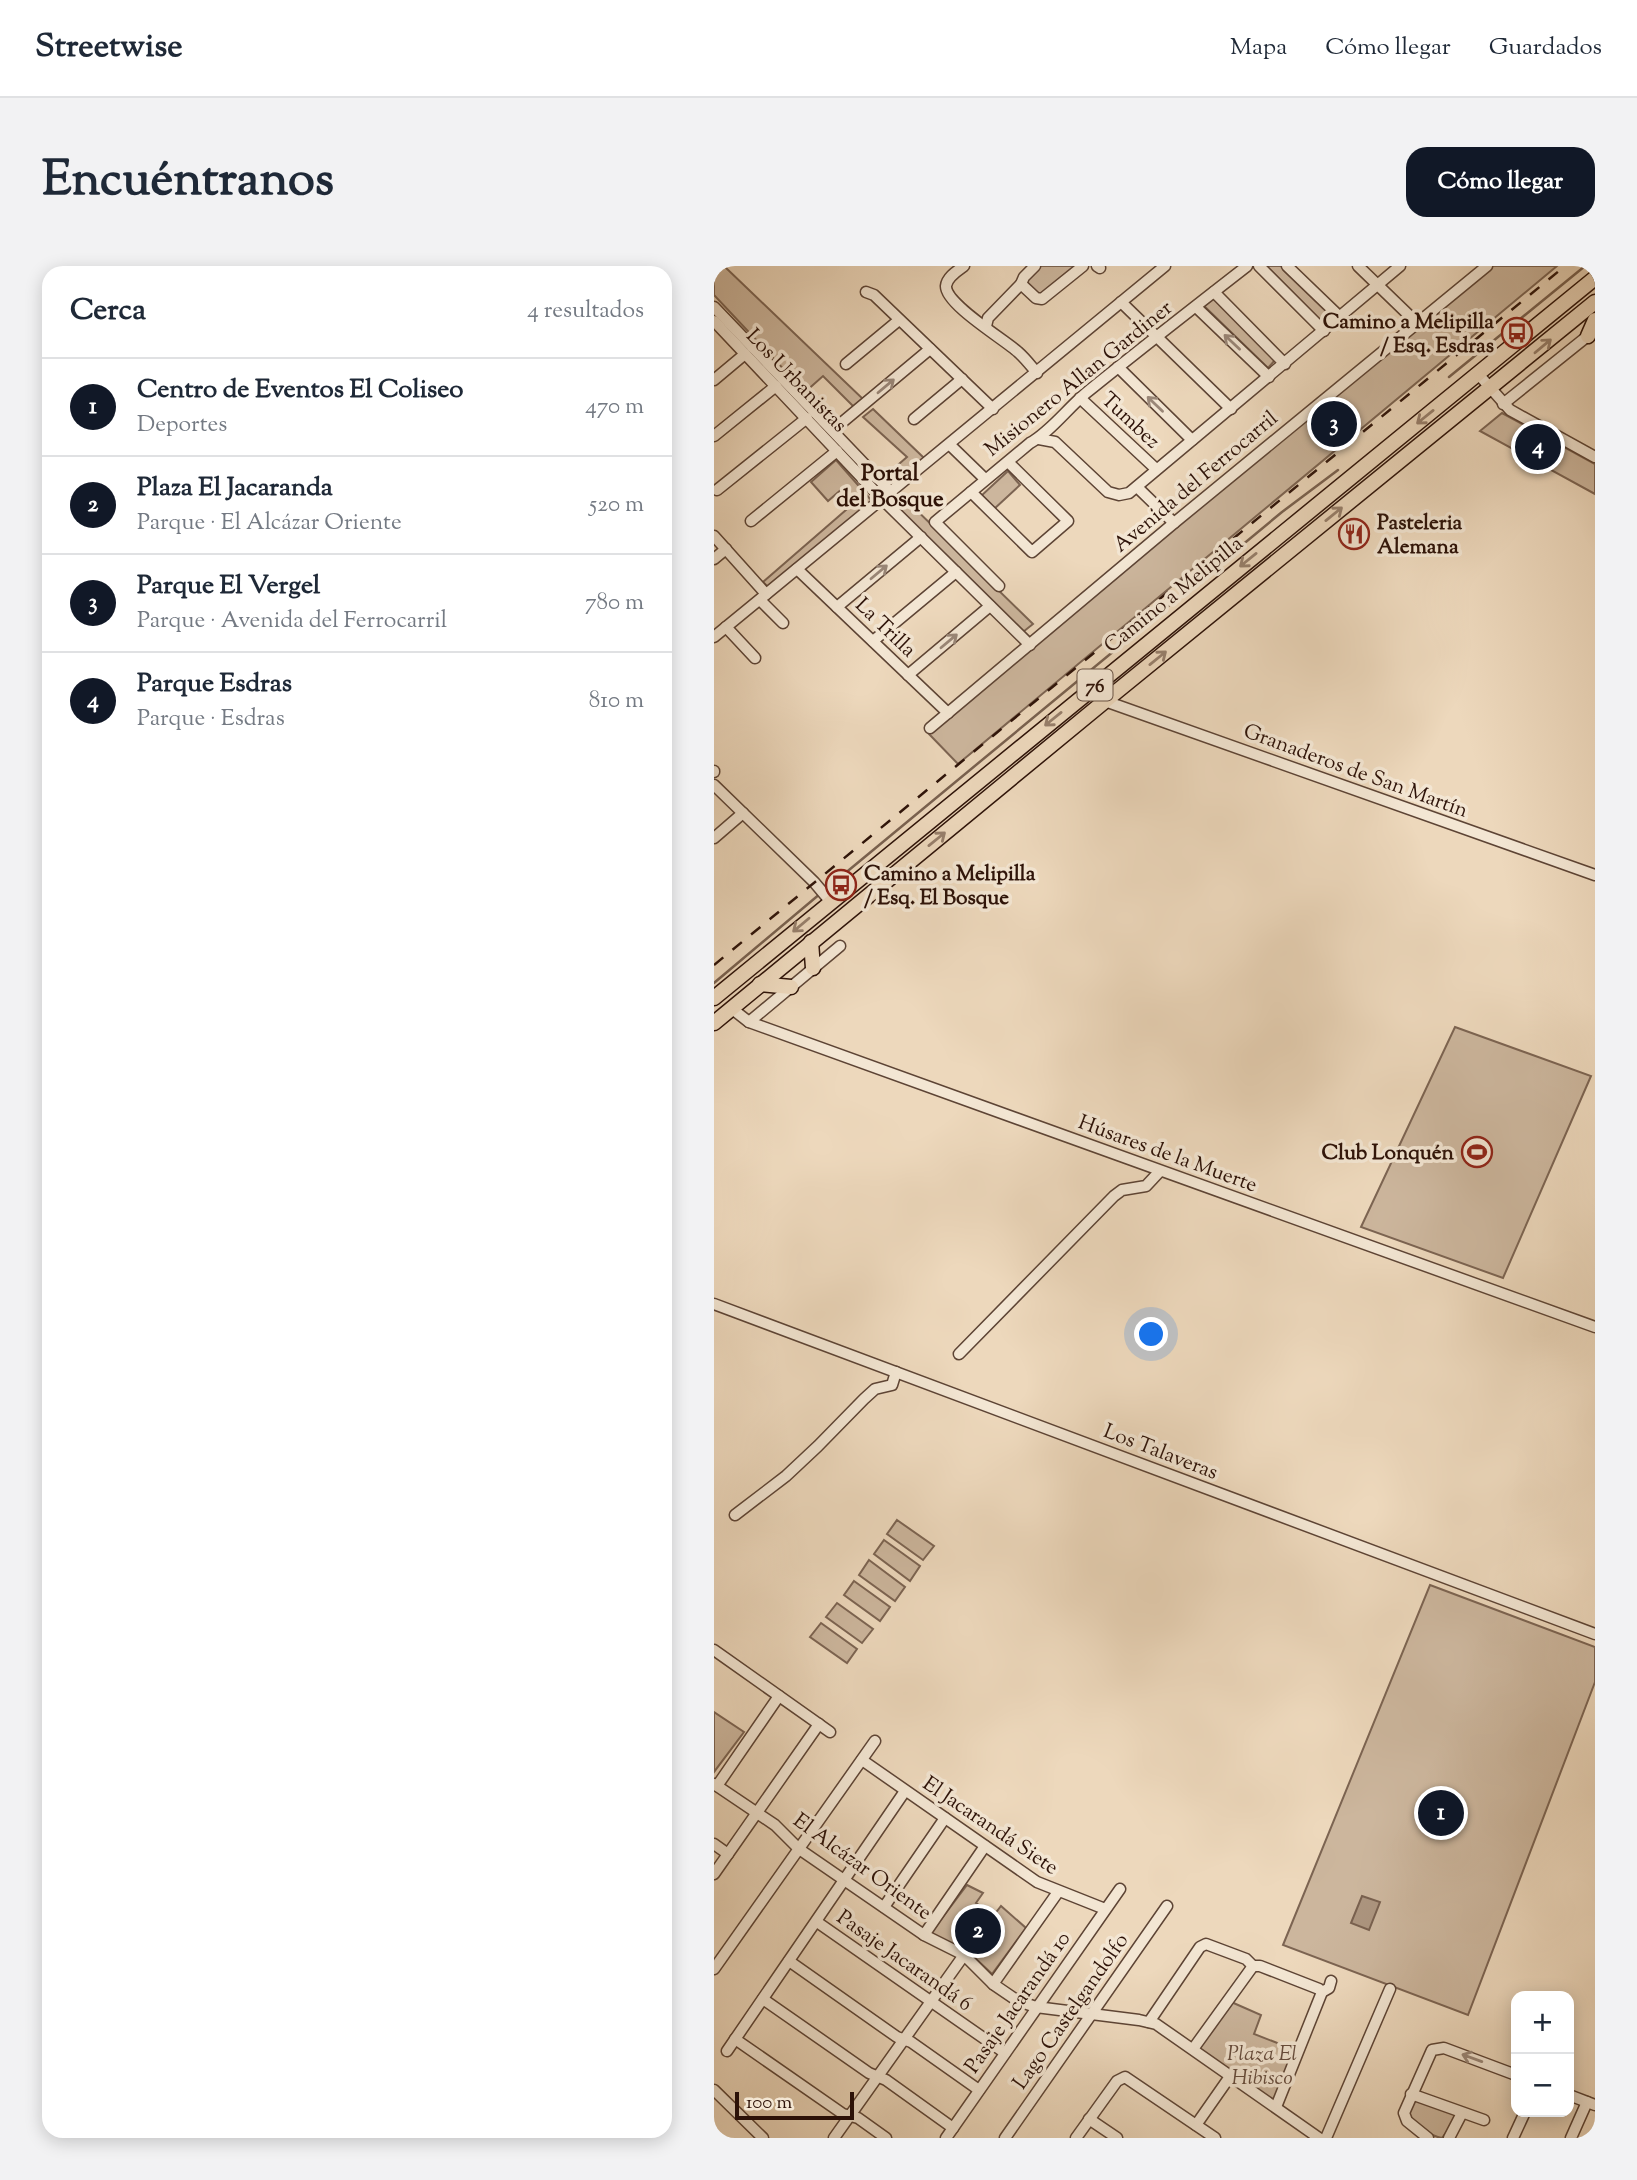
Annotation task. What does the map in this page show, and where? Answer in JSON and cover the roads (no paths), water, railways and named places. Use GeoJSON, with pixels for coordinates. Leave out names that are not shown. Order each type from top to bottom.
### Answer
{"type":"FeatureCollection","features":[{"type":"Feature","properties":{"kind":"main road","name":"Camino a Melipilla"},"geometry":{"type":"LineString","coordinates":[[714,998],[824,895],[1479,374],[1595,278]]}},
{"type":"Feature","properties":{"kind":"main road","name":"Camino a Melipilla"},"geometry":{"type":"LineString","coordinates":[[714,1023],[1595,302]]}},
{"type":"Feature","properties":{"kind":"main road"},"geometry":{"type":"LineString","coordinates":[[1592,333],[1595,320]]}},
{"type":"Feature","properties":{"kind":"main road"},"geometry":{"type":"LineString","coordinates":[[811,942],[813,968]]}},
{"type":"Feature","properties":{"kind":"main road"},"geometry":{"type":"LineString","coordinates":[[760,984],[791,987]]}},
{"type":"Feature","properties":{"kind":"street"},"geometry":{"type":"LineString","coordinates":[[964,266],[948,281],[948,294],[991,333],[1019,352],[1037,373]]}},
{"type":"Feature","properties":{"kind":"street"},"geometry":{"type":"LineString","coordinates":[[986,326],[988,318],[1035,266]]}},
{"type":"Feature","properties":{"kind":"street"},"geometry":{"type":"LineString","coordinates":[[1021,284],[1038,299],[1042,299],[1083,266]]}},
{"type":"Feature","properties":{"kind":"street"},"geometry":{"type":"LineString","coordinates":[[714,637],[1165,266]]}},
{"type":"Feature","properties":{"kind":"street","name":"Misionero Allan Gardiner"},"geometry":{"type":"LineString","coordinates":[[999,586],[935,522],[1030,443],[1039,439],[1043,432],[1080,398],[1247,266]]}},
{"type":"Feature","properties":{"kind":"street"},"geometry":{"type":"LineString","coordinates":[[1259,266],[1324,331]]}},
{"type":"Feature","properties":{"kind":"street"},"geometry":{"type":"LineString","coordinates":[[1287,266],[1340,317]]}},
{"type":"Feature","properties":{"kind":"street"},"geometry":{"type":"LineString","coordinates":[[1358,266],[1418,323]]}},
{"type":"Feature","properties":{"kind":"street"},"geometry":{"type":"LineString","coordinates":[[1039,439],[1055,442],[1108,492],[1124,495],[1137,487],[1400,266]]}},
{"type":"Feature","properties":{"kind":"street","name":"Avenida del Ferrocarril"},"geometry":{"type":"LineString","coordinates":[[930,728],[1487,266]]}},
{"type":"Feature","properties":{"kind":"street"},"geometry":{"type":"LineString","coordinates":[[866,292],[874,295],[993,408]]}},
{"type":"Feature","properties":{"kind":"street"},"geometry":{"type":"LineString","coordinates":[[1214,292],[1285,364]]}},
{"type":"Feature","properties":{"kind":"street"},"geometry":{"type":"LineString","coordinates":[[1121,302],[1230,409]]}},
{"type":"Feature","properties":{"kind":"street"},"geometry":{"type":"LineString","coordinates":[[1196,307],[1269,377]]}},
{"type":"Feature","properties":{"kind":"street","name":"Los Urbanistas"},"geometry":{"type":"LineString","coordinates":[[716,318],[745,354],[837,451],[887,496]]}},
{"type":"Feature","properties":{"kind":"street","name":"Los Urbanistas"},"geometry":{"type":"LineString","coordinates":[[716,318],[833,430],[921,537],[1030,645]]}},
{"type":"Feature","properties":{"kind":"street"},"geometry":{"type":"LineString","coordinates":[[846,364],[899,320]]}},
{"type":"Feature","properties":{"kind":"street"},"geometry":{"type":"LineString","coordinates":[[1503,404],[1592,333]]}},
{"type":"Feature","properties":{"kind":"street"},"geometry":{"type":"LineString","coordinates":[[833,430],[930,349]]}},
{"type":"Feature","properties":{"kind":"street"},"geometry":{"type":"LineString","coordinates":[[714,380],[745,354]]}},
{"type":"Feature","properties":{"kind":"street"},"geometry":{"type":"LineString","coordinates":[[1118,367],[1192,440]]}},
{"type":"Feature","properties":{"kind":"street"},"geometry":{"type":"LineString","coordinates":[[1479,374],[1503,404],[1595,457]]}},
{"type":"Feature","properties":{"kind":"street"},"geometry":{"type":"LineString","coordinates":[[914,419],[962,379]]}},
{"type":"Feature","properties":{"kind":"street"},"geometry":{"type":"LineString","coordinates":[[714,436],[776,386]]}},
{"type":"Feature","properties":{"kind":"street","name":"Tumbez"},"geometry":{"type":"LineString","coordinates":[[1080,398],[1156,469]]}},
{"type":"Feature","properties":{"kind":"street"},"geometry":{"type":"LineString","coordinates":[[717,490],[807,418]]}},
{"type":"Feature","properties":{"kind":"street"},"geometry":{"type":"LineString","coordinates":[[950,445],[985,479]]}},
{"type":"Feature","properties":{"kind":"street"},"geometry":{"type":"LineString","coordinates":[[751,521],[837,451]]}},
{"type":"Feature","properties":{"kind":"street"},"geometry":{"type":"LineString","coordinates":[[971,492],[1032,552],[1068,521],[1007,462]]}},
{"type":"Feature","properties":{"kind":"street"},"geometry":{"type":"LineString","coordinates":[[1137,487],[1174,523]]}},
{"type":"Feature","properties":{"kind":"street"},"geometry":{"type":"LineString","coordinates":[[714,536],[783,623]]}},
{"type":"Feature","properties":{"kind":"street"},"geometry":{"type":"LineString","coordinates":[[837,607],[921,537]]}},
{"type":"Feature","properties":{"kind":"street"},"geometry":{"type":"LineString","coordinates":[[714,559],[726,548]]}},
{"type":"Feature","properties":{"kind":"street","name":"La Trilla"},"geometry":{"type":"LineString","coordinates":[[797,569],[948,713]]}},
{"type":"Feature","properties":{"kind":"street"},"geometry":{"type":"LineString","coordinates":[[873,641],[956,572]]}},
{"type":"Feature","properties":{"kind":"street"},"geometry":{"type":"LineString","coordinates":[[908,675],[990,606]]}},
{"type":"Feature","properties":{"kind":"street"},"geometry":{"type":"LineString","coordinates":[[726,627],[755,658]]}},
{"type":"Feature","properties":{"kind":"street","name":"Granaderos de San Martín"},"geometry":{"type":"LineString","coordinates":[[1105,701],[1595,875]]}},
{"type":"Feature","properties":{"kind":"street"},"geometry":{"type":"LineString","coordinates":[[714,785],[824,895]]}},
{"type":"Feature","properties":{"kind":"street"},"geometry":{"type":"LineString","coordinates":[[714,838],[743,813]]}},
{"type":"Feature","properties":{"kind":"street"},"geometry":{"type":"LineString","coordinates":[[749,1022],[840,946]]}},
{"type":"Feature","properties":{"kind":"street","name":"Húsares de la Muerte"},"geometry":{"type":"LineString","coordinates":[[731,1008],[749,1022],[1595,1327]]}},
{"type":"Feature","properties":{"kind":"street"},"geometry":{"type":"LineString","coordinates":[[959,1354],[1114,1196],[1122,1190],[1146,1186],[1160,1171]]}},
{"type":"Feature","properties":{"kind":"street","name":"Los Talaveras"},"geometry":{"type":"LineString","coordinates":[[714,1304],[1595,1634]]}},
{"type":"Feature","properties":{"kind":"street"},"geometry":{"type":"LineString","coordinates":[[735,1515],[786,1476],[875,1389],[892,1385],[896,1372]]}},
{"type":"Feature","properties":{"kind":"street"},"geometry":{"type":"LineString","coordinates":[[714,1651],[830,1732]]}},
{"type":"Feature","properties":{"kind":"street"},"geometry":{"type":"LineString","coordinates":[[716,1785],[779,1696]]}},
{"type":"Feature","properties":{"kind":"street"},"geometry":{"type":"LineString","coordinates":[[714,1874],[819,1724]]}},
{"type":"Feature","properties":{"kind":"street"},"geometry":{"type":"LineString","coordinates":[[714,1969],[875,1741]]}},
{"type":"Feature","properties":{"kind":"street","name":"El Jacarandá Siete"},"geometry":{"type":"LineString","coordinates":[[862,1760],[1037,1882],[1105,1909]]}},
{"type":"Feature","properties":{"kind":"street","name":"El Alcázar Oriente"},"geometry":{"type":"LineString","coordinates":[[716,1785],[780,1829],[799,1849],[924,1935],[964,1955],[993,1984],[1018,2001],[1036,2007],[1149,2022],[1193,2049],[1320,2138]]}},
{"type":"Feature","properties":{"kind":"street"},"geometry":{"type":"LineString","coordinates":[[727,2050],[905,1791]]}},
{"type":"Feature","properties":{"kind":"street"},"geometry":{"type":"LineString","coordinates":[[884,1907],[945,1818]]}},
{"type":"Feature","properties":{"kind":"street"},"geometry":{"type":"LineString","coordinates":[[714,1844],[728,1854]]}},
{"type":"Feature","properties":{"kind":"street"},"geometry":{"type":"LineString","coordinates":[[924,1935],[985,1846]]}},
{"type":"Feature","properties":{"kind":"street","name":"Pasaje Jacarandá 10"},"geometry":{"type":"LineString","coordinates":[[946,2138],[1120,1889]]}},
{"type":"Feature","properties":{"kind":"street"},"geometry":{"type":"LineString","coordinates":[[993,1984],[1058,1892]]}},
{"type":"Feature","properties":{"kind":"street","name":"Lago Castelgandolfo"},"geometry":{"type":"LineString","coordinates":[[1005,2138],[1167,1906]]}},
{"type":"Feature","properties":{"kind":"street","name":"Pasaje Jacarandá 6"},"geometry":{"type":"LineString","coordinates":[[817,1922],[1005,2053]]}},
{"type":"Feature","properties":{"kind":"street"},"geometry":{"type":"LineString","coordinates":[[1149,2022],[1203,1944],[1244,1958],[1254,1966],[1272,1970],[1322,1992]]}},
{"type":"Feature","properties":{"kind":"street"},"geometry":{"type":"LineString","coordinates":[[834,2138],[964,1955]]}},
{"type":"Feature","properties":{"kind":"street"},"geometry":{"type":"LineString","coordinates":[[789,1961],[897,2037],[979,2090]]}},
{"type":"Feature","properties":{"kind":"street"},"geometry":{"type":"LineString","coordinates":[[1193,2049],[1248,1969],[1254,1966]]}},
{"type":"Feature","properties":{"kind":"street"},"geometry":{"type":"LineString","coordinates":[[1276,2107],[1322,1992],[1329,1988],[1331,1981]]}},
{"type":"Feature","properties":{"kind":"street"},"geometry":{"type":"LineString","coordinates":[[1326,2138],[1390,1989]]}},
{"type":"Feature","properties":{"kind":"street"},"geometry":{"type":"LineString","coordinates":[[763,1999],[869,2074],[886,2080],[953,2128]]}},
{"type":"Feature","properties":{"kind":"street"},"geometry":{"type":"LineString","coordinates":[[735,2039],[843,2114],[858,2118],[886,2138]]}},
{"type":"Feature","properties":{"kind":"street"},"geometry":{"type":"LineString","coordinates":[[1428,2138],[1404,2113],[1430,2053],[1438,2047],[1511,2073]]}},
{"type":"Feature","properties":{"kind":"street"},"geometry":{"type":"LineString","coordinates":[[1196,2125],[1231,2075]]}},
{"type":"Feature","properties":{"kind":"street"},"geometry":{"type":"LineString","coordinates":[[1076,2138],[1122,2077],[1130,2078],[1215,2138]]}},
{"type":"Feature","properties":{"kind":"street"},"geometry":{"type":"LineString","coordinates":[[714,2090],[750,2122],[763,2138]]}},
{"type":"Feature","properties":{"kind":"street"},"geometry":{"type":"LineString","coordinates":[[1412,2094],[1484,2120]]}},
{"type":"Feature","properties":{"kind":"street"},"geometry":{"type":"LineString","coordinates":[[1571,2138],[1591,2103],[1574,2097]]}},
{"type":"Feature","properties":{"kind":"street"},"geometry":{"type":"LineString","coordinates":[[1448,2138],[1462,2113]]}},
{"type":"Feature","properties":{"kind":"street"},"geometry":{"type":"LineString","coordinates":[[1513,2138],[1523,2117]]}},
{"type":"Feature","properties":{"kind":"street"},"geometry":{"type":"LineString","coordinates":[[1089,2119],[1117,2138]]}},
{"type":"Feature","properties":{"kind":"waterway"},"geometry":{"type":"LineString","coordinates":[[1449,377],[1585,266]]}},
{"type":"Feature","properties":{"kind":"waterway"},"geometry":{"type":"LineString","coordinates":[[826,889],[1282,512],[1338,470]]}},
{"type":"Feature","properties":{"kind":"waterway"},"geometry":{"type":"LineString","coordinates":[[714,983],[821,893]]}},
{"type":"Feature","properties":{"kind":"railway"},"geometry":{"type":"LineString","coordinates":[[714,965],[1565,266]]}},
{"type":"Feature","properties":{"kind":"place","name":"Camino a Melipilla / Esq. Esdras"},"geometry":{"type":"Point","coordinates":[1517,333]}},
{"type":"Feature","properties":{"kind":"place","name":"Parque El Vergel"},"geometry":{"type":"Point","coordinates":[1334,424]}},
{"type":"Feature","properties":{"kind":"place","name":"Parque Esdras"},"geometry":{"type":"Point","coordinates":[1538,447]}},
{"type":"Feature","properties":{"kind":"place","name":"Pasteleria Alemana"},"geometry":{"type":"Point","coordinates":[1354,534]}},
{"type":"Feature","properties":{"kind":"place","name":"Camino a Melipilla / Esq. El Bosque"},"geometry":{"type":"Point","coordinates":[841,885]}},
{"type":"Feature","properties":{"kind":"place","name":"Club Lonquén"},"geometry":{"type":"Point","coordinates":[1477,1152]}},
{"type":"Feature","properties":{"kind":"place","name":"Centro de Eventos El Coliseo"},"geometry":{"type":"Point","coordinates":[1441,1813]}},
{"type":"Feature","properties":{"kind":"place","name":"Plaza El Jacaranda"},"geometry":{"type":"Point","coordinates":[978,1931]}},
{"type":"Feature","properties":{"kind":"district","name":"Portal del Bosque"},"geometry":{"type":"Point","coordinates":[890,485]}},
{"type":"Feature","properties":{"kind":"park label","name":"Plaza El Hibisco"},"geometry":{"type":"Point","coordinates":[1262,2065]}}]}
